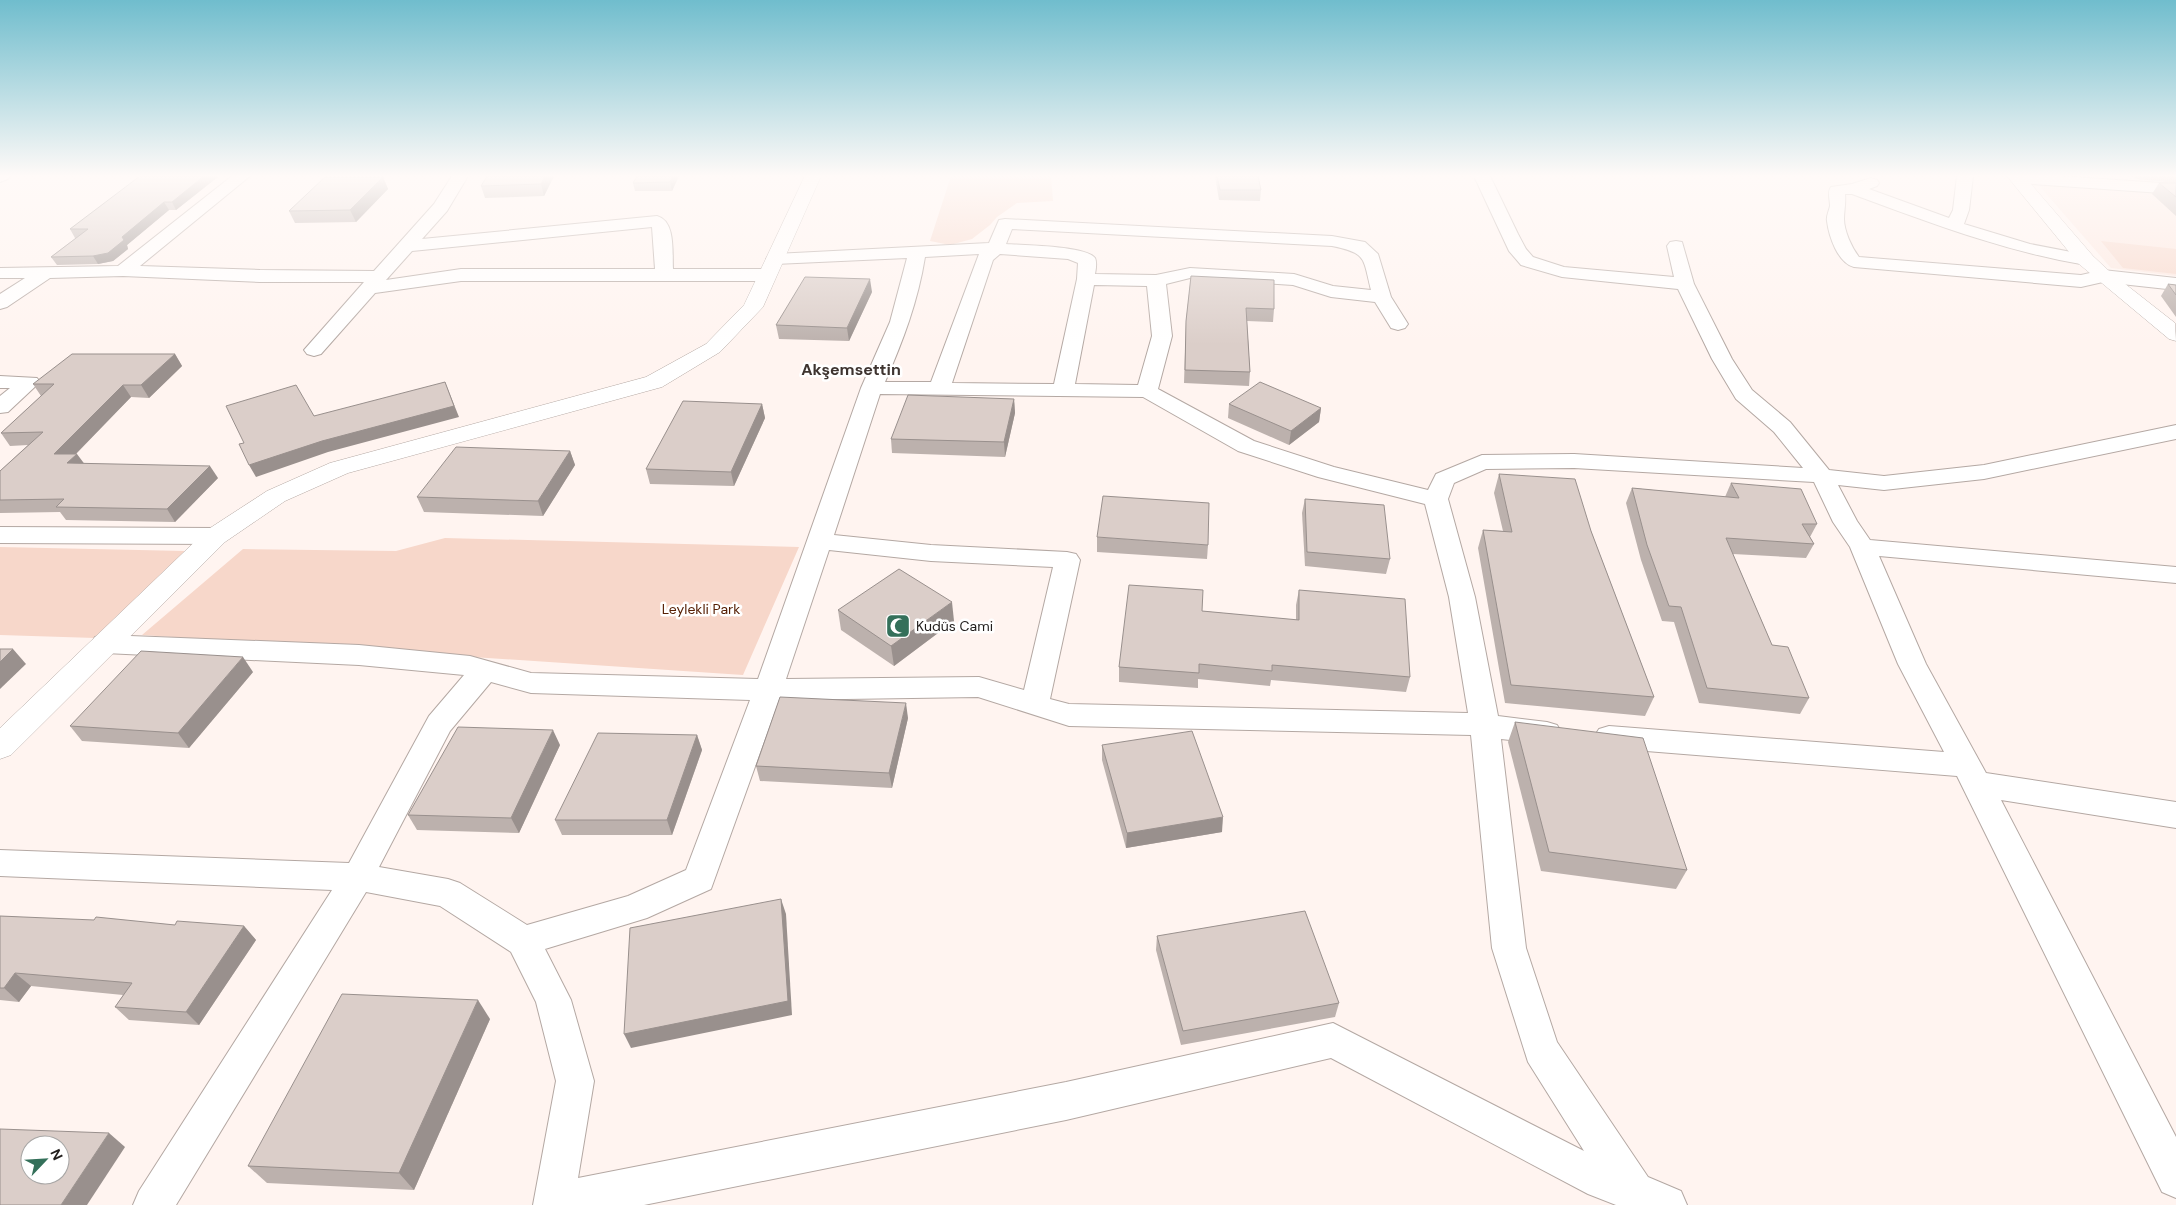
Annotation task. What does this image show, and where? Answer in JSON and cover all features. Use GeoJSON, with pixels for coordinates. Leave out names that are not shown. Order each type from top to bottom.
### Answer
{"type":"FeatureCollection","features":[{"type":"Feature","properties":{"kind":"street"},"geometry":{"type":"LineString","coordinates":[[123,271],[172,232]]}},
{"type":"Feature","properties":{"kind":"street"},"geometry":{"type":"LineString","coordinates":[[314,350],[418,232]]}},
{"type":"Feature","properties":{"kind":"street"},"geometry":{"type":"LineString","coordinates":[[406,246],[544,232]]}},
{"type":"Feature","properties":{"kind":"street"},"geometry":{"type":"LineString","coordinates":[[661,232],[664,275]]}},
{"type":"Feature","properties":{"kind":"street"},"geometry":{"type":"LineString","coordinates":[[0,747],[216,536],[276,496],[339,468],[654,382],[713,348],[753,307],[787,232]]}},
{"type":"Feature","properties":{"kind":"street"},"geometry":{"type":"LineString","coordinates":[[940,388],[985,258],[996,248],[1002,232]]}},
{"type":"Feature","properties":{"kind":"street"},"geometry":{"type":"LineString","coordinates":[[1163,232],[1332,241],[1359,246],[1372,258],[1382,297],[1398,324]]}},
{"type":"Feature","properties":{"kind":"street"},"geometry":{"type":"LineString","coordinates":[[1508,232],[1518,251],[1527,261],[1562,272],[1685,284]]}},
{"type":"Feature","properties":{"kind":"street"},"geometry":{"type":"LineString","coordinates":[[1839,232],[1844,249],[1854,262],[2081,281],[2103,276],[2176,284]]}},
{"type":"Feature","properties":{"kind":"street"},"geometry":{"type":"LineString","coordinates":[[1974,232],[2050,255],[2086,260]]}},
{"type":"Feature","properties":{"kind":"street"},"geometry":{"type":"LineString","coordinates":[[2063,232],[2086,260],[2103,276],[2168,326],[2176,335]]}},
{"type":"Feature","properties":{"kind":"street"},"geometry":{"type":"LineString","coordinates":[[2001,274],[1990,253],[2006,242]]}},
{"type":"Feature","properties":{"kind":"street"},"geometry":{"type":"LineString","coordinates":[[1676,246],[1685,284],[1722,359],[1744,394],[1782,427],[1822,476],[1845,522],[1862,547],[1912,664],[1972,775],[2176,1178]]}},
{"type":"Feature","properties":{"kind":"street"},"geometry":{"type":"LineString","coordinates":[[0,273],[123,271],[374,282],[461,275],[664,275],[771,267],[917,252],[996,248],[1071,254],[1087,260],[1086,279],[1063,390]]}},
{"type":"Feature","properties":{"kind":"street"},"geometry":{"type":"LineString","coordinates":[[523,941],[635,908],[699,879],[768,690],[872,388],[894,340],[914,273],[917,252]]}},
{"type":"Feature","properties":{"kind":"street"},"geometry":{"type":"LineString","coordinates":[[0,303],[46,272]]}},
{"type":"Feature","properties":{"kind":"street"},"geometry":{"type":"LineString","coordinates":[[1086,279],[1156,281],[1190,273],[1285,279],[1331,291],[1382,297]]}},
{"type":"Feature","properties":{"kind":"street"},"geometry":{"type":"LineString","coordinates":[[1147,391],[1162,336],[1156,281]]}},
{"type":"Feature","properties":{"kind":"street"},"geometry":{"type":"LineString","coordinates":[[0,382],[30,382],[0,407]]}},
{"type":"Feature","properties":{"kind":"street"},"geometry":{"type":"LineString","coordinates":[[872,388],[1147,391],[1246,446],[1326,472],[1436,499]]}},
{"type":"Feature","properties":{"kind":"street"},"geometry":{"type":"LineString","coordinates":[[1647,1201],[1541,1050],[1509,948],[1485,726],[1462,597],[1436,499],[1444,479],[1482,462],[1574,461],[1822,476],[1884,483],[1984,472],[2176,432]]}},
{"type":"Feature","properties":{"kind":"street"},"geometry":{"type":"LineString","coordinates":[[0,535],[216,536]]}},
{"type":"Feature","properties":{"kind":"street"},"geometry":{"type":"LineString","coordinates":[[820,541],[931,553],[1067,560],[1036,703]]}},
{"type":"Feature","properties":{"kind":"street"},"geometry":{"type":"LineString","coordinates":[[1862,547],[2176,575]]}},
{"type":"Feature","properties":{"kind":"street"},"geometry":{"type":"LineString","coordinates":[[105,644],[359,655],[470,666],[531,683],[768,690],[979,687],[1036,703],[1069,715],[1485,726],[1972,775],[2176,815]]}},
{"type":"Feature","properties":{"kind":"street"},"geometry":{"type":"LineString","coordinates":[[153,1205],[358,877],[439,724],[484,670]]}},
{"type":"Feature","properties":{"kind":"street"},"geometry":{"type":"LineString","coordinates":[[0,863],[358,877],[448,893],[523,941],[553,1000],[576,1081],[553,1204],[1066,1101],[1333,1040],[1588,1174],[1647,1201]]}},
{"type":"Feature","properties":{"kind":"shaded area"},"geometry":{"type":"Polygon","coordinates":[[[2080,232],[2176,232],[2176,276],[2111,268],[2080,232]]]}},
{"type":"Feature","properties":{"kind":"green space"},"geometry":{"type":"Polygon","coordinates":[[[933,232],[981,232],[972,239],[950,245],[930,241],[933,232]]]}},
{"type":"Feature","properties":{"kind":"green space"},"geometry":{"type":"Polygon","coordinates":[[[2101,241],[2176,249],[2176,274],[2123,268],[2101,241]]]}},
{"type":"Feature","properties":{"kind":"green space","name":"Leylekli Park"},"geometry":{"type":"Polygon","coordinates":[[[445,538],[799,547],[743,675],[142,635],[243,549],[396,551],[445,538]]]}},
{"type":"Feature","properties":{"kind":"green space"},"geometry":{"type":"Polygon","coordinates":[[[0,547],[185,551],[95,638],[0,635],[0,547]]]}},
{"type":"Feature","properties":{"kind":"building"},"geometry":{"type":"Polygon","coordinates":[[[84,232],[128,232],[122,237],[124,240],[108,253],[93,256],[51,257],[84,232]]]}},
{"type":"Feature","properties":{"kind":"building"},"geometry":{"type":"Polygon","coordinates":[[[1191,276],[1274,280],[1274,309],[1246,308],[1250,372],[1185,370],[1186,321],[1191,276]]]}},
{"type":"Feature","properties":{"kind":"building"},"geometry":{"type":"Polygon","coordinates":[[[805,277],[870,279],[847,328],[776,325],[805,277]]]}},
{"type":"Feature","properties":{"kind":"building"},"geometry":{"type":"Polygon","coordinates":[[[2168,284],[2176,285],[2176,295],[2168,284]]]}},
{"type":"Feature","properties":{"kind":"building"},"geometry":{"type":"Polygon","coordinates":[[[72,354],[175,354],[141,385],[123,385],[54,454],[77,454],[67,463],[210,466],[167,509],[56,507],[64,499],[0,500],[0,471],[43,432],[1,433],[54,384],[33,384],[72,354]]]}},
{"type":"Feature","properties":{"kind":"building"},"geometry":{"type":"Polygon","coordinates":[[[445,382],[454,406],[322,441],[249,465],[239,444],[244,443],[226,406],[296,385],[314,416],[445,382]]]}},
{"type":"Feature","properties":{"kind":"building"},"geometry":{"type":"Polygon","coordinates":[[[1260,382],[1321,408],[1291,431],[1229,404],[1260,382]]]}},
{"type":"Feature","properties":{"kind":"building"},"geometry":{"type":"Polygon","coordinates":[[[908,395],[1014,399],[1004,442],[891,439],[908,395]]]}},
{"type":"Feature","properties":{"kind":"building"},"geometry":{"type":"Polygon","coordinates":[[[683,401],[762,404],[731,472],[646,469],[683,401]]]}},
{"type":"Feature","properties":{"kind":"building"},"geometry":{"type":"Polygon","coordinates":[[[456,447],[570,451],[538,501],[417,497],[456,447]]]}},
{"type":"Feature","properties":{"kind":"building"},"geometry":{"type":"Polygon","coordinates":[[[1499,474],[1575,479],[1591,531],[1654,697],[1511,685],[1483,530],[1512,532],[1499,474]]]}},
{"type":"Feature","properties":{"kind":"building"},"geometry":{"type":"Polygon","coordinates":[[[1731,483],[1801,489],[1817,524],[1802,524],[1814,544],[1726,538],[1772,645],[1788,647],[1809,698],[1707,688],[1681,607],[1669,606],[1647,545],[1632,488],[1739,498],[1731,483]]]}},
{"type":"Feature","properties":{"kind":"building"},"geometry":{"type":"Polygon","coordinates":[[[1103,496],[1209,503],[1208,545],[1097,537],[1103,496]]]}},
{"type":"Feature","properties":{"kind":"building"},"geometry":{"type":"Polygon","coordinates":[[[1305,499],[1384,505],[1390,559],[1307,552],[1305,499]]]}},
{"type":"Feature","properties":{"kind":"building"},"geometry":{"type":"Polygon","coordinates":[[[899,569],[952,602],[891,646],[838,610],[899,569]]]}},
{"type":"Feature","properties":{"kind":"building"},"geometry":{"type":"Polygon","coordinates":[[[1129,585],[1203,590],[1202,611],[1299,620],[1299,590],[1405,599],[1410,677],[1272,665],[1272,671],[1199,664],[1199,673],[1119,667],[1129,585]]]}},
{"type":"Feature","properties":{"kind":"building"},"geometry":{"type":"Polygon","coordinates":[[[0,649],[13,649],[0,662],[0,649]]]}},
{"type":"Feature","properties":{"kind":"building"},"geometry":{"type":"Polygon","coordinates":[[[141,651],[243,657],[178,733],[70,726],[141,651]]]}},
{"type":"Feature","properties":{"kind":"building"},"geometry":{"type":"Polygon","coordinates":[[[780,697],[906,703],[889,773],[756,766],[780,697]]]}},
{"type":"Feature","properties":{"kind":"building"},"geometry":{"type":"Polygon","coordinates":[[[1515,722],[1643,738],[1687,870],[1549,852],[1515,722]]]}},
{"type":"Feature","properties":{"kind":"building"},"geometry":{"type":"Polygon","coordinates":[[[458,727],[553,730],[511,818],[408,815],[458,727]]]}},
{"type":"Feature","properties":{"kind":"building"},"geometry":{"type":"Polygon","coordinates":[[[1192,731],[1223,817],[1127,833],[1102,745],[1192,731]]]}},
{"type":"Feature","properties":{"kind":"building"},"geometry":{"type":"Polygon","coordinates":[[[598,733],[697,735],[667,820],[555,820],[598,733]]]}},
{"type":"Feature","properties":{"kind":"building"},"geometry":{"type":"Polygon","coordinates":[[[781,899],[788,1001],[624,1034],[630,928],[781,899]]]}},
{"type":"Feature","properties":{"kind":"building"},"geometry":{"type":"Polygon","coordinates":[[[1305,911],[1339,1003],[1183,1031],[1157,936],[1305,911]]]}},
{"type":"Feature","properties":{"kind":"building"},"geometry":{"type":"Polygon","coordinates":[[[0,916],[94,920],[96,917],[175,925],[177,921],[244,926],[186,1012],[115,1007],[132,983],[15,973],[4,988],[0,988],[0,916]]]}},
{"type":"Feature","properties":{"kind":"building"},"geometry":{"type":"Polygon","coordinates":[[[342,994],[478,1000],[399,1173],[248,1166],[342,994]]]}},
{"type":"Feature","properties":{"kind":"building"},"geometry":{"type":"Polygon","coordinates":[[[0,1129],[109,1133],[61,1205],[0,1205],[0,1129]]]}},
{"type":"Feature","properties":{"kind":"place","name":"Kudüs Cami"},"geometry":{"type":"Point","coordinates":[898,626]}},
{"type":"Feature","properties":{"kind":"district","name":"Akşemsettin"},"geometry":{"type":"Point","coordinates":[851,369]}}]}
